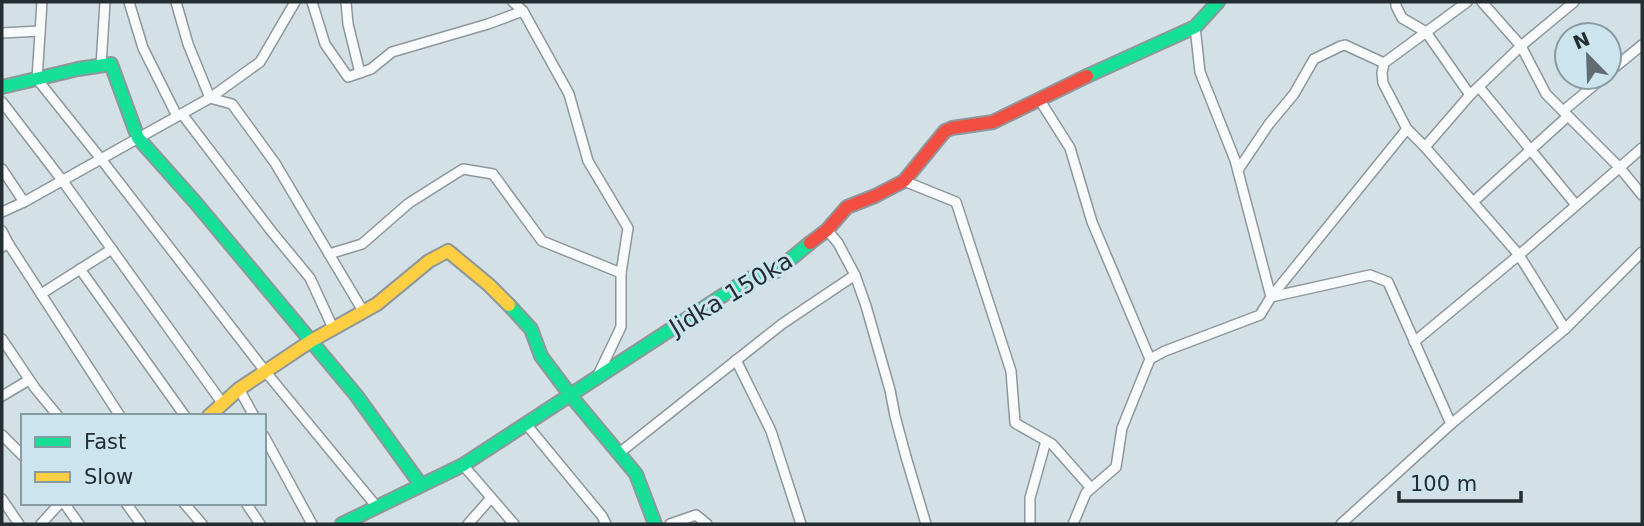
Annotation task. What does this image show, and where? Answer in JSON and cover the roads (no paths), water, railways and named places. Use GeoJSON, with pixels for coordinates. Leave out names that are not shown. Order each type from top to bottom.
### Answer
{"type":"FeatureCollection","features":[{"type":"Feature","properties":{"kind":"street"},"geometry":{"type":"LineString","coordinates":[[42,2],[37,79],[265,371],[376,507]]}},
{"type":"Feature","properties":{"kind":"street"},"geometry":{"type":"LineString","coordinates":[[101,66],[104,2]]}},
{"type":"Feature","properties":{"kind":"street"},"geometry":{"type":"LineString","coordinates":[[129,2],[143,48],[180,115],[310,278],[333,328]]}},
{"type":"Feature","properties":{"kind":"street"},"geometry":{"type":"LineString","coordinates":[[176,2],[188,44],[211,98]]}},
{"type":"Feature","properties":{"kind":"street"},"geometry":{"type":"LineString","coordinates":[[2,212],[211,98],[260,62],[295,2]]}},
{"type":"Feature","properties":{"kind":"street"},"geometry":{"type":"LineString","coordinates":[[312,2],[324,44],[348,78],[371,69],[392,52],[523,12]]}},
{"type":"Feature","properties":{"kind":"street"},"geometry":{"type":"LineString","coordinates":[[346,2],[348,24],[360,73]]}},
{"type":"Feature","properties":{"kind":"street"},"geometry":{"type":"LineString","coordinates":[[513,2],[523,12],[569,94],[588,161],[628,228],[621,273],[621,327],[596,379]]}},
{"type":"Feature","properties":{"kind":"street","name":"Jidka 150ka"},"geometry":{"type":"LineString","coordinates":[[342,524],[463,465],[751,278],[776,271],[827,230],[847,207],[875,197],[904,181],[945,131],[988,124],[1195,27],[1218,2]]}},
{"type":"Feature","properties":{"kind":"street"},"geometry":{"type":"LineString","coordinates":[[1396,2],[1402,18],[1426,32],[1470,95]]}},
{"type":"Feature","properties":{"kind":"street"},"geometry":{"type":"LineString","coordinates":[[1467,2],[1384,63],[1383,83],[1407,129],[1519,255],[1565,329]]}},
{"type":"Feature","properties":{"kind":"street"},"geometry":{"type":"LineString","coordinates":[[1482,2],[1521,46],[1546,94],[1620,168],[1642,195]]}},
{"type":"Feature","properties":{"kind":"street"},"geometry":{"type":"LineString","coordinates":[[1425,147],[1470,95],[1521,46],[1574,2]]}},
{"type":"Feature","properties":{"kind":"street"},"geometry":{"type":"LineString","coordinates":[[1195,27],[1200,72],[1238,170],[1271,297]]}},
{"type":"Feature","properties":{"kind":"street"},"geometry":{"type":"LineString","coordinates":[[2,33],[40,31]]}},
{"type":"Feature","properties":{"kind":"street"},"geometry":{"type":"LineString","coordinates":[[1238,170],[1269,124],[1294,94],[1314,60],[1345,45],[1384,63]]}},
{"type":"Feature","properties":{"kind":"street"},"geometry":{"type":"LineString","coordinates":[[1623,61],[1642,45]]}},
{"type":"Feature","properties":{"kind":"street"},"geometry":{"type":"LineString","coordinates":[[2,87],[78,69],[111,65],[138,138],[356,395],[421,485]]}},
{"type":"Feature","properties":{"kind":"street"},"geometry":{"type":"LineString","coordinates":[[1479,87],[1576,205]]}},
{"type":"Feature","properties":{"kind":"street"},"geometry":{"type":"LineString","coordinates":[[1474,202],[1589,91]]}},
{"type":"Feature","properties":{"kind":"street"},"geometry":{"type":"LineString","coordinates":[[211,98],[232,104],[275,163],[363,312]]}},
{"type":"Feature","properties":{"kind":"street"},"geometry":{"type":"LineString","coordinates":[[1039,99],[1070,148],[1092,222],[1150,359]]}},
{"type":"Feature","properties":{"kind":"street"},"geometry":{"type":"LineString","coordinates":[[2,102],[62,180],[223,404]]}},
{"type":"Feature","properties":{"kind":"street"},"geometry":{"type":"LineString","coordinates":[[1073,524],[1086,493],[1116,467],[1122,428],[1150,359],[1261,315],[1271,297],[1407,129]]}},
{"type":"Feature","properties":{"kind":"street"},"geometry":{"type":"LineString","coordinates":[[1415,342],[1642,148]]}},
{"type":"Feature","properties":{"kind":"street"},"geometry":{"type":"LineString","coordinates":[[2,169],[24,202]]}},
{"type":"Feature","properties":{"kind":"street"},"geometry":{"type":"LineString","coordinates":[[329,254],[362,244],[409,203],[463,169],[493,174],[542,241],[621,273]]}},
{"type":"Feature","properties":{"kind":"street"},"geometry":{"type":"LineString","coordinates":[[904,181],[956,202],[1011,370],[1015,423],[1052,444],[1091,488]]}},
{"type":"Feature","properties":{"kind":"street"},"geometry":{"type":"LineString","coordinates":[[827,230],[838,243],[855,275],[866,306],[926,524]]}},
{"type":"Feature","properties":{"kind":"street"},"geometry":{"type":"LineString","coordinates":[[2,231],[5,245],[41,294],[119,414]]}},
{"type":"Feature","properties":{"kind":"street"},"geometry":{"type":"LineString","coordinates":[[41,294],[112,249]]}},
{"type":"Feature","properties":{"kind":"street"},"geometry":{"type":"LineString","coordinates":[[211,414],[239,389],[265,371],[311,341],[377,304],[429,261],[448,251],[489,285],[531,329],[541,356],[570,396],[636,474],[655,524]]}},
{"type":"Feature","properties":{"kind":"street"},"geometry":{"type":"LineString","coordinates":[[1341,524],[1451,425],[1565,329],[1642,252]]}},
{"type":"Feature","properties":{"kind":"street"},"geometry":{"type":"LineString","coordinates":[[80,269],[184,414]]}},
{"type":"Feature","properties":{"kind":"street"},"geometry":{"type":"LineString","coordinates":[[618,454],[782,324],[855,275]]}},
{"type":"Feature","properties":{"kind":"street"},"geometry":{"type":"LineString","coordinates":[[1271,297],[1370,275],[1388,282],[1451,425]]}},
{"type":"Feature","properties":{"kind":"street"},"geometry":{"type":"LineString","coordinates":[[2,340],[56,414]]}},
{"type":"Feature","properties":{"kind":"street"},"geometry":{"type":"LineString","coordinates":[[736,360],[771,431],[801,524]]}},
{"type":"Feature","properties":{"kind":"street"},"geometry":{"type":"LineString","coordinates":[[2,396],[29,380]]}},
{"type":"Feature","properties":{"kind":"street"},"geometry":{"type":"LineString","coordinates":[[239,389],[253,414]]}},
{"type":"Feature","properties":{"kind":"street"},"geometry":{"type":"LineString","coordinates":[[526,424],[606,524]]}},
{"type":"Feature","properties":{"kind":"street"},"geometry":{"type":"LineString","coordinates":[[2,435],[21,454]]}},
{"type":"Feature","properties":{"kind":"street"},"geometry":{"type":"LineString","coordinates":[[266,440],[312,524]]}},
{"type":"Feature","properties":{"kind":"street"},"geometry":{"type":"LineString","coordinates":[[1030,524],[1030,498],[1046,440]]}},
{"type":"Feature","properties":{"kind":"street"},"geometry":{"type":"LineString","coordinates":[[463,465],[514,524]]}},
{"type":"Feature","properties":{"kind":"street"},"geometry":{"type":"LineString","coordinates":[[468,524],[492,498]]}},
{"type":"Feature","properties":{"kind":"street"},"geometry":{"type":"LineString","coordinates":[[2,499],[19,524]]}},
{"type":"Feature","properties":{"kind":"street"},"geometry":{"type":"LineString","coordinates":[[41,524],[60,505]]}},
{"type":"Feature","properties":{"kind":"street"},"geometry":{"type":"LineString","coordinates":[[64,505],[79,524]]}},
{"type":"Feature","properties":{"kind":"street"},"geometry":{"type":"LineString","coordinates":[[127,505],[141,524]]}},
{"type":"Feature","properties":{"kind":"street"},"geometry":{"type":"LineString","coordinates":[[186,505],[202,524]]}},
{"type":"Feature","properties":{"kind":"street"},"geometry":{"type":"LineString","coordinates":[[247,505],[260,524]]}},
{"type":"Feature","properties":{"kind":"street"},"geometry":{"type":"LineString","coordinates":[[670,524],[696,515],[707,524]]}}]}
